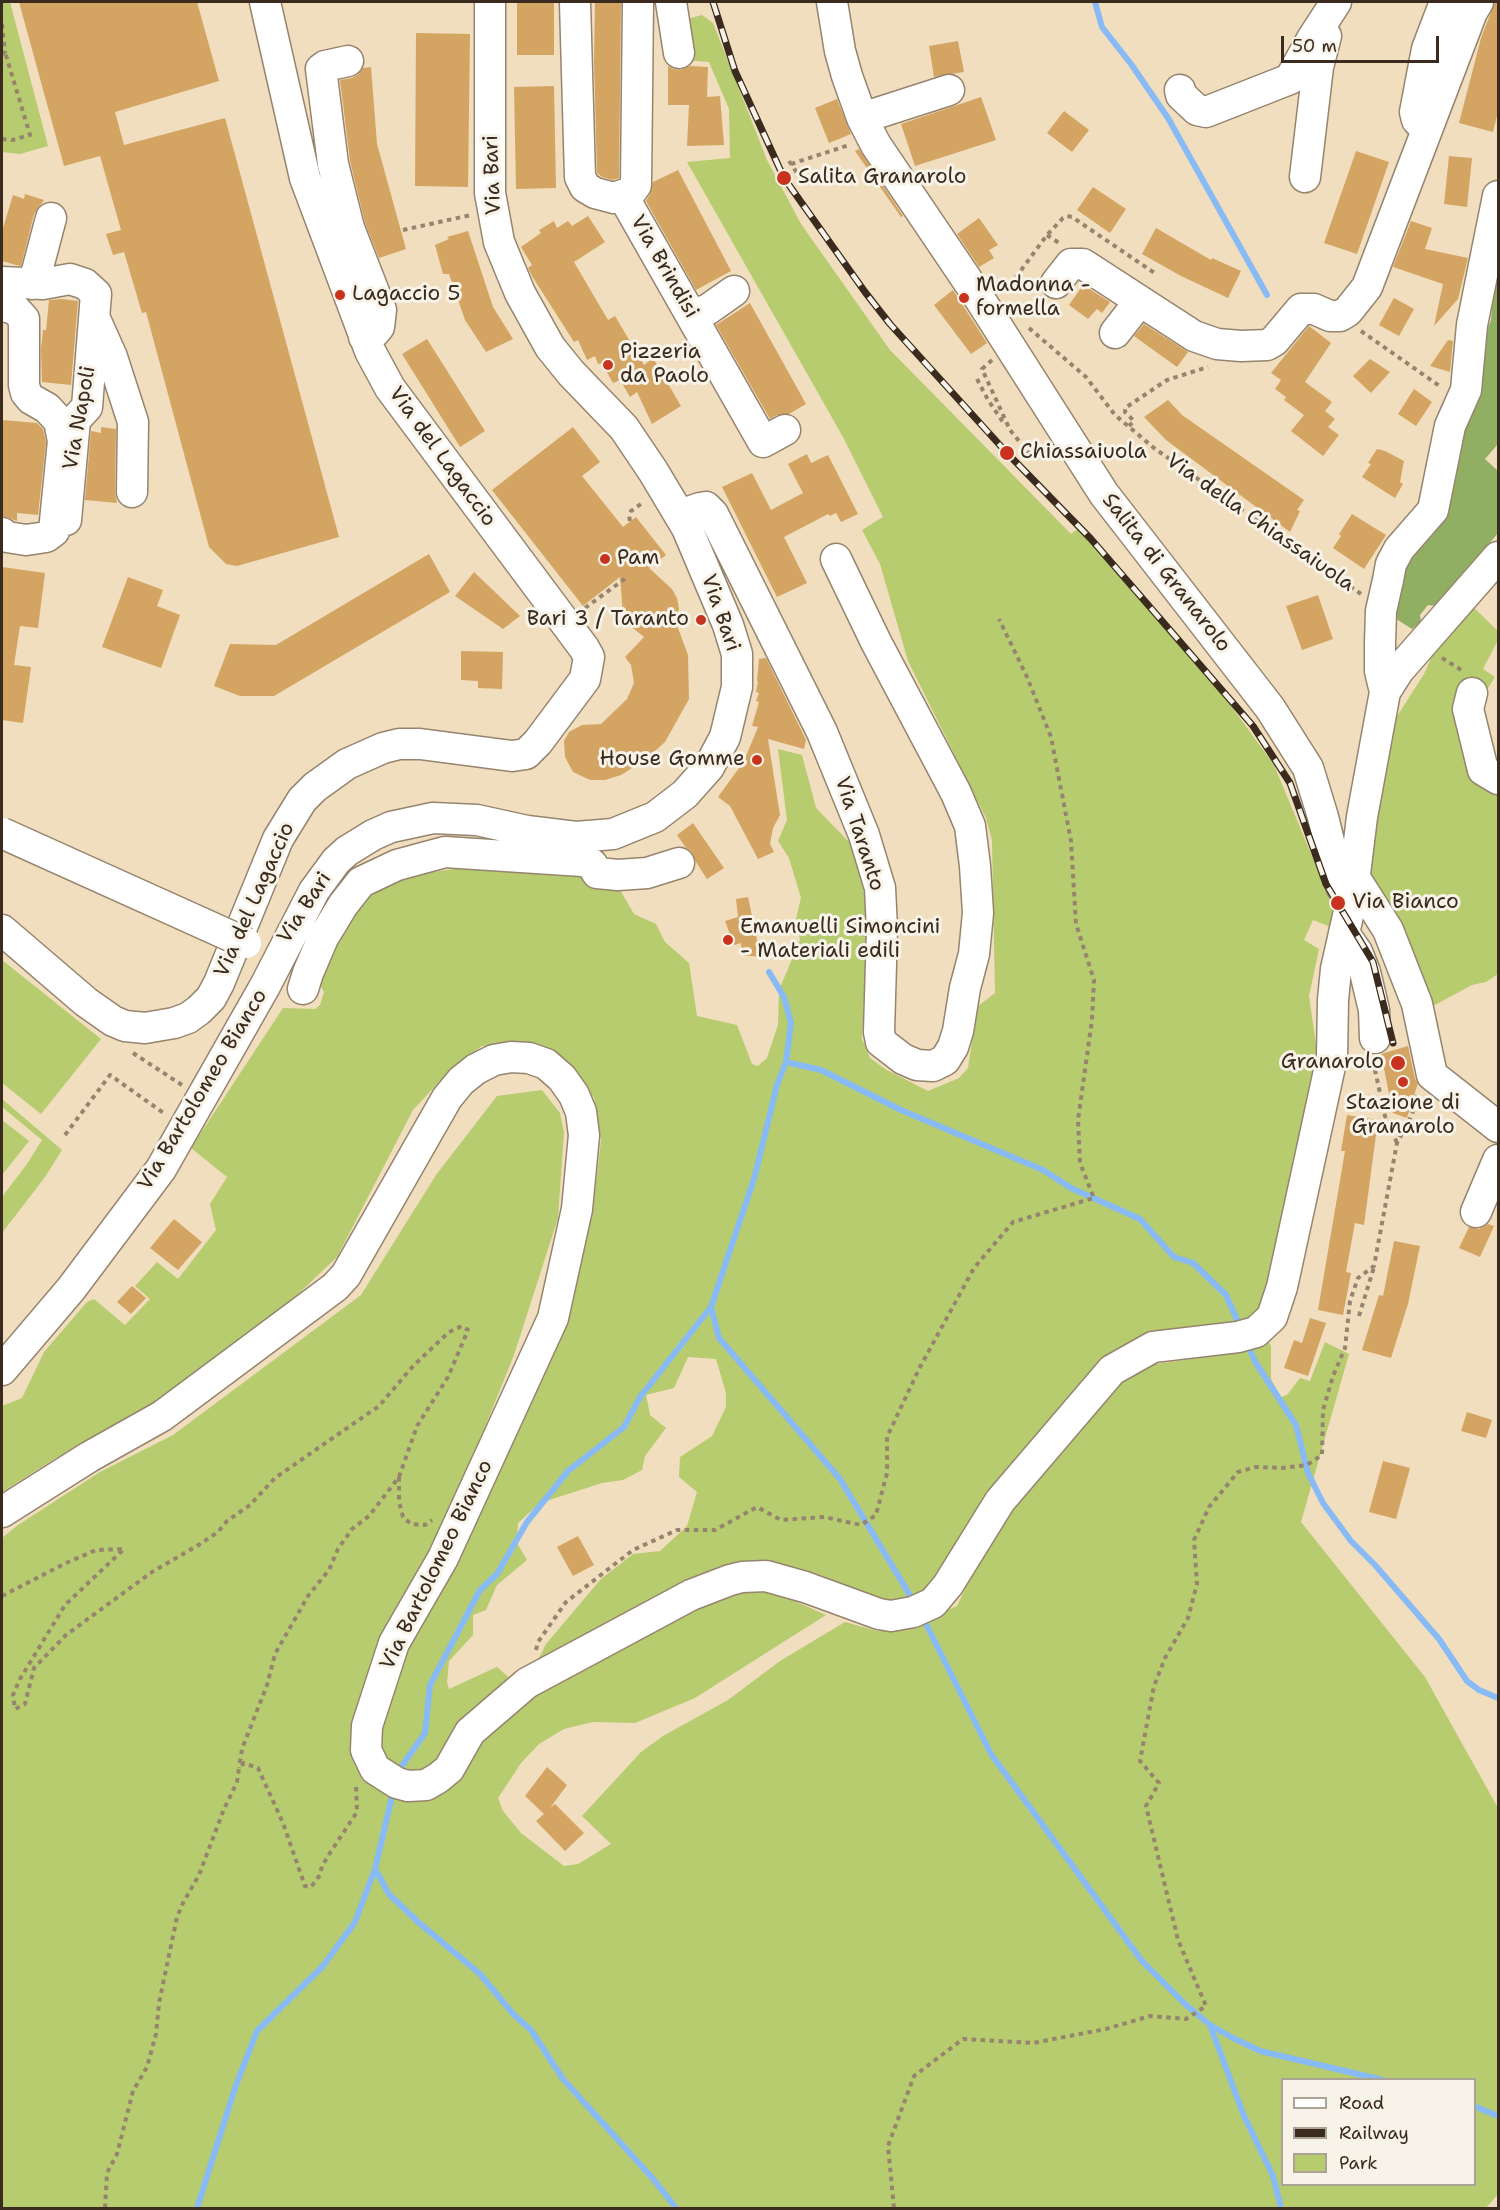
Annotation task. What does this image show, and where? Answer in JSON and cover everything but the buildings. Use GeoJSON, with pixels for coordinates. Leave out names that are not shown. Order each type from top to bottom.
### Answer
{"type":"FeatureCollection","features":[{"type":"Feature","properties":{"kind":"street","name":"Via del Lagaccio"},"geometry":{"type":"LineString","coordinates":[[2,930],[103,1016],[125,1026],[145,1028],[188,1018],[211,998],[219,983],[278,839],[302,800],[323,781],[347,764],[383,748],[399,744],[420,744],[518,756],[533,749],[578,692],[587,672],[589,657],[584,648],[390,388],[364,337],[305,178],[265,2]]}},
{"type":"Feature","properties":{"kind":"street","name":"Via Bari"},"geometry":{"type":"LineString","coordinates":[[2,833],[246,943],[270,951],[284,947],[314,891],[336,861],[360,842],[391,827],[418,819],[456,818],[477,820],[527,831],[596,837],[614,834],[655,817],[698,782],[719,751],[730,721],[737,687],[737,654],[734,639],[718,600],[680,515],[624,428],[571,373],[550,347],[520,293],[499,242],[490,193],[490,2]]}},
{"type":"Feature","properties":{"kind":"street","name":"Via Brindisi"},"geometry":{"type":"LineString","coordinates":[[575,2],[580,177],[585,186],[595,193],[614,198],[631,192],[636,185],[638,2]]}},
{"type":"Feature","properties":{"kind":"street"},"geometry":{"type":"LineString","coordinates":[[671,2],[679,53]]}},
{"type":"Feature","properties":{"kind":"street","name":"Salita di Granarolo"},"geometry":{"type":"LineString","coordinates":[[832,2],[840,51],[892,169],[976,292],[1017,336],[1104,494],[1270,708],[1308,768],[1342,888],[1354,888],[1388,930],[1417,1004],[1432,1075]]}},
{"type":"Feature","properties":{"kind":"street"},"geometry":{"type":"LineString","coordinates":[[1428,130],[1417,120],[1415,112],[1427,49],[1445,2]]}},
{"type":"Feature","properties":{"kind":"street"},"geometry":{"type":"LineString","coordinates":[[1056,283],[1071,264],[1083,264],[1201,340],[1241,346],[1267,345],[1274,341],[1301,309],[1307,308],[1330,316],[1340,316],[1356,303],[1367,287],[1472,12],[1478,2]]}},
{"type":"Feature","properties":{"kind":"street"},"geometry":{"type":"LineString","coordinates":[[1180,90],[1181,95],[1197,110],[1206,112],[1290,79],[1334,4]]}},
{"type":"Feature","properties":{"kind":"street"},"geometry":{"type":"LineString","coordinates":[[1305,177],[1318,66],[1334,4]]}},
{"type":"Feature","properties":{"kind":"street"},"geometry":{"type":"LineString","coordinates":[[348,61],[321,69],[333,164],[350,228],[381,310],[379,327],[374,333],[364,337]]}},
{"type":"Feature","properties":{"kind":"street"},"geometry":{"type":"LineString","coordinates":[[876,129],[948,90]]}},
{"type":"Feature","properties":{"kind":"street","name":"Via Brindisi"},"geometry":{"type":"LineString","coordinates":[[623,196],[764,442],[785,430]]}},
{"type":"Feature","properties":{"kind":"street"},"geometry":{"type":"LineString","coordinates":[[1385,692],[1380,671],[1382,611],[1391,564],[1399,549],[1432,510],[1450,426],[1468,379],[1472,325],[1498,196]]}},
{"type":"Feature","properties":{"kind":"street"},"geometry":{"type":"LineString","coordinates":[[32,284],[51,218]]}},
{"type":"Feature","properties":{"kind":"street","name":"Via Napoli"},"geometry":{"type":"LineString","coordinates":[[2,282],[43,284],[70,279],[85,284],[96,294],[87,407],[75,420],[66,520]]}},
{"type":"Feature","properties":{"kind":"street"},"geometry":{"type":"LineString","coordinates":[[690,314],[707,310],[734,291]]}},
{"type":"Feature","properties":{"kind":"street"},"geometry":{"type":"LineString","coordinates":[[1115,333],[1140,301]]}},
{"type":"Feature","properties":{"kind":"street","name":"Via Napoli"},"geometry":{"type":"LineString","coordinates":[[2,306],[15,309],[24,319],[26,393],[59,420],[63,441],[54,531],[46,537],[26,540],[7,537],[2,533]]}},
{"type":"Feature","properties":{"kind":"street","name":"Via Napoli"},"geometry":{"type":"LineString","coordinates":[[2,315],[10,324],[15,357],[24,360]]}},
{"type":"Feature","properties":{"kind":"street","name":"Via Napoli"},"geometry":{"type":"LineString","coordinates":[[94,316],[112,357],[133,422],[132,492]]}},
{"type":"Feature","properties":{"kind":"street","name":"Via Taranto"},"geometry":{"type":"LineString","coordinates":[[680,515],[700,507],[706,507],[713,514],[822,732],[864,835],[880,888],[882,929],[879,1032],[881,1042],[903,1059],[917,1065],[933,1066],[945,1060],[953,1047],[974,954],[978,913],[970,825],[956,793],[876,642],[836,559]]}},
{"type":"Feature","properties":{"kind":"street"},"geometry":{"type":"LineString","coordinates":[[369,1758],[375,1769],[397,1783],[408,1786],[426,1785],[449,1770],[470,1732],[527,1683],[691,1595],[742,1576],[766,1576],[793,1583],[879,1614],[903,1615],[924,1609],[944,1591],[1000,1501],[1112,1370],[1153,1347],[1238,1337],[1262,1329],[1268,1323],[1276,1308],[1282,1287],[1332,1057],[1336,969],[1354,888],[1362,817],[1385,692],[1391,680],[1498,557]]}},
{"type":"Feature","properties":{"kind":"street"},"geometry":{"type":"LineString","coordinates":[[1472,693],[1468,709],[1483,770],[1498,779]]}},
{"type":"Feature","properties":{"kind":"street"},"geometry":{"type":"LineString","coordinates":[[303,989],[323,938],[343,905],[361,882],[397,865],[445,852],[576,860],[592,864],[597,873],[618,875],[647,873],[679,863]]}},
{"type":"Feature","properties":{"kind":"street"},"geometry":{"type":"LineString","coordinates":[[1344,933],[1357,952],[1365,972],[1374,1010],[1375,1038]]}},
{"type":"Feature","properties":{"kind":"street","name":"Via Bartolomeo Bianco"},"geometry":{"type":"LineString","coordinates":[[2,1370],[71,1289],[161,1169],[265,986],[284,947]]}},
{"type":"Feature","properties":{"kind":"street","name":"Via Bartolomeo Bianco"},"geometry":{"type":"LineString","coordinates":[[2,1512],[89,1457],[162,1416],[335,1287],[346,1275],[447,1098],[461,1081],[476,1069],[494,1060],[511,1057],[529,1058],[546,1064],[562,1078],[574,1095],[581,1112],[584,1135],[577,1209],[553,1317],[443,1558],[394,1643],[368,1726],[366,1750],[369,1758]]}},
{"type":"Feature","properties":{"kind":"street"},"geometry":{"type":"LineString","coordinates":[[1432,1075],[1498,1127]]}},
{"type":"Feature","properties":{"kind":"street"},"geometry":{"type":"LineString","coordinates":[[1476,1212],[1498,1160]]}},
{"type":"Feature","properties":{"kind":"path"},"geometry":{"type":"LineString","coordinates":[[2,24],[3,53],[30,135],[12,140],[2,139]]}},
{"type":"Feature","properties":{"kind":"path"},"geometry":{"type":"LineString","coordinates":[[803,182],[790,162],[876,129]]}},
{"type":"Feature","properties":{"kind":"path"},"geometry":{"type":"LineString","coordinates":[[403,230],[492,210]]}},
{"type":"Feature","properties":{"kind":"path"},"geometry":{"type":"LineString","coordinates":[[1340,316],[1461,401]]}},
{"type":"Feature","properties":{"kind":"path"},"geometry":{"type":"LineString","coordinates":[[1010,430],[982,369],[1017,336]]}},
{"type":"Feature","properties":{"kind":"path","name":"Via della Chiassaiuola"},"geometry":{"type":"LineString","coordinates":[[1017,336],[1086,376],[1115,415],[1154,448],[1272,530],[1382,611]]}},
{"type":"Feature","properties":{"kind":"path"},"geometry":{"type":"LineString","coordinates":[[1129,426],[1134,421],[1125,412],[1125,408],[1172,378],[1210,366]]}},
{"type":"Feature","properties":{"kind":"path"},"geometry":{"type":"LineString","coordinates":[[977,379],[988,400],[1032,456]]}},
{"type":"Feature","properties":{"kind":"path"},"geometry":{"type":"LineString","coordinates":[[630,521],[631,512],[652,497]]}},
{"type":"Feature","properties":{"kind":"path"},"geometry":{"type":"LineString","coordinates":[[565,622],[626,578]]}},
{"type":"Feature","properties":{"kind":"path"},"geometry":{"type":"LineString","coordinates":[[527,1683],[538,1642],[566,1602],[633,1550],[677,1530],[715,1530],[757,1507],[781,1520],[824,1517],[861,1525],[876,1515],[887,1473],[887,1437],[923,1360],[975,1268],[1013,1222],[1094,1198],[1080,1163],[1078,1120],[1092,1020],[1095,980],[1076,924],[1071,841],[1051,737],[1027,677],[999,619]]}},
{"type":"Feature","properties":{"kind":"path"},"geometry":{"type":"LineString","coordinates":[[1419,647],[1460,668],[1469,680],[1472,693]]}},
{"type":"Feature","properties":{"kind":"path"},"geometry":{"type":"LineString","coordinates":[[1375,1038],[1373,1059],[1385,1116],[1397,1143]]}},
{"type":"Feature","properties":{"kind":"path"},"geometry":{"type":"LineString","coordinates":[[129,1051],[201,1097]]}},
{"type":"Feature","properties":{"kind":"path"},"geometry":{"type":"LineString","coordinates":[[65,1135],[110,1075],[167,1116]]}},
{"type":"Feature","properties":{"kind":"path"},"geometry":{"type":"LineString","coordinates":[[1359,1316],[1374,1266],[1397,1143],[1412,1115],[1422,1078],[1432,1075]]}},
{"type":"Feature","properties":{"kind":"path"},"geometry":{"type":"LineString","coordinates":[[894,2208],[888,2146],[914,2076],[963,2039],[1033,2043],[1106,2029],[1150,2016],[1186,2019],[1206,2006],[1178,1940],[1146,1806],[1159,1783],[1140,1761],[1154,1686],[1165,1658],[1188,1618],[1197,1584],[1194,1540],[1209,1507],[1238,1472],[1256,1467],[1282,1468],[1307,1465],[1322,1455],[1323,1410],[1333,1376],[1345,1348],[1350,1301],[1358,1278],[1374,1266]]}},
{"type":"Feature","properties":{"kind":"path"},"geometry":{"type":"LineString","coordinates":[[2,1596],[96,1550],[124,1549],[65,1605],[20,1679],[14,1695],[15,1709],[25,1704],[34,1668],[66,1635],[152,1572],[218,1532],[227,1521],[250,1505],[275,1478],[379,1406],[414,1365],[449,1332],[462,1326],[468,1330],[448,1377],[417,1426],[399,1477],[369,1516],[352,1529],[338,1549],[329,1570],[308,1596],[274,1654],[267,1685],[242,1749],[237,1782],[224,1809],[199,1875],[177,1917],[159,2003],[156,2034],[147,2067],[133,2091],[117,2154],[107,2173],[105,2208]]}},
{"type":"Feature","properties":{"kind":"path"},"geometry":{"type":"LineString","coordinates":[[399,1477],[399,1501],[403,1517],[411,1524],[424,1525],[438,1515]]}},
{"type":"Feature","properties":{"kind":"path"},"geometry":{"type":"LineString","coordinates":[[239,1768],[244,1763],[258,1768],[283,1822],[305,1886],[311,1887],[357,1812],[355,1777],[363,1762],[369,1758]]}},
{"type":"Feature","properties":{"kind":"green space"},"geometry":{"type":"Polygon","coordinates":[[[2,2],[10,2],[48,146],[20,154],[2,152],[2,2]]]}},
{"type":"Feature","properties":{"kind":"green space"},"geometry":{"type":"Polygon","coordinates":[[[702,15],[713,23],[767,160],[801,224],[890,350],[1071,534],[1081,526],[1181,637],[1274,765],[1339,921],[1333,928],[1313,920],[1304,940],[1319,949],[1309,996],[1317,1051],[1270,1297],[1259,1312],[1233,1330],[1149,1336],[1086,1376],[1000,1480],[927,1595],[883,1603],[737,1567],[534,1668],[546,1644],[601,1579],[633,1554],[660,1551],[687,1526],[697,1492],[679,1477],[680,1457],[712,1436],[726,1407],[726,1393],[716,1359],[688,1357],[674,1388],[646,1395],[650,1415],[666,1428],[645,1456],[642,1470],[623,1480],[602,1483],[540,1503],[518,1523],[517,1543],[527,1560],[497,1585],[486,1610],[473,1615],[473,1635],[449,1661],[447,1682],[449,1689],[497,1667],[512,1680],[496,1689],[459,1728],[436,1765],[416,1770],[402,1768],[384,1755],[375,1728],[409,1642],[558,1327],[592,1215],[601,1140],[594,1098],[582,1080],[546,1051],[518,1044],[482,1046],[452,1068],[413,1110],[337,1257],[253,1337],[133,1418],[54,1459],[2,1492],[2,1406],[22,1398],[44,1352],[87,1302],[94,1299],[125,1325],[150,1299],[135,1286],[157,1262],[178,1279],[216,1230],[210,1204],[227,1177],[191,1148],[283,1008],[315,1009],[320,1005],[324,992],[317,979],[354,908],[374,887],[401,877],[473,866],[581,870],[620,890],[634,914],[656,924],[665,942],[689,963],[697,1016],[737,1025],[752,1064],[758,1066],[767,1058],[778,1025],[779,990],[800,940],[796,919],[801,898],[789,858],[778,841],[787,820],[778,749],[802,755],[816,808],[850,843],[858,862],[868,916],[862,1039],[870,1058],[885,1069],[928,1091],[959,1078],[968,1068],[977,1007],[995,993],[992,840],[986,818],[908,661],[880,564],[862,530],[883,517],[843,437],[687,162],[730,158],[729,109],[709,62],[685,60],[684,20],[702,15]]]}},
{"type":"Feature","properties":{"kind":"green space"},"geometry":{"type":"Polygon","coordinates":[[[1498,233],[1498,444],[1485,459],[1498,471],[1498,533],[1436,606],[1428,605],[1420,615],[1421,622],[1412,629],[1393,617],[1397,569],[1484,373],[1484,346],[1492,307],[1485,297],[1498,233]]]}},
{"type":"Feature","properties":{"kind":"green space"},"geometry":{"type":"Polygon","coordinates":[[[1472,606],[1498,631],[1498,640],[1483,669],[1495,677],[1476,707],[1498,770],[1498,974],[1486,982],[1472,985],[1433,1006],[1364,877],[1383,749],[1396,718],[1424,674],[1441,636],[1472,606]]]}},
{"type":"Feature","properties":{"kind":"green space"},"geometry":{"type":"Polygon","coordinates":[[[2,960],[101,1039],[41,1114],[2,1083],[2,960]]]}},
{"type":"Feature","properties":{"kind":"green space"},"geometry":{"type":"Polygon","coordinates":[[[542,1090],[560,1113],[564,1132],[558,1218],[514,1355],[434,1553],[353,1727],[355,1766],[370,1780],[395,1793],[522,1696],[669,1618],[738,1590],[770,1590],[826,1615],[695,1698],[635,1723],[593,1722],[564,1729],[539,1744],[521,1763],[498,1798],[503,1811],[521,1833],[564,1866],[578,1864],[611,1844],[582,1816],[641,1752],[663,1736],[728,1700],[780,1661],[845,1622],[877,1631],[904,1628],[957,1606],[980,1558],[1012,1505],[1128,1373],[1149,1365],[1228,1354],[1267,1340],[1271,1346],[1271,1379],[1281,1397],[1287,1395],[1300,1378],[1310,1381],[1325,1342],[1349,1354],[1301,1522],[1425,1677],[1498,1808],[1498,2194],[1486,2208],[2,2208],[2,1538],[18,1525],[100,1472],[173,1435],[361,1295],[436,1175],[497,1096],[542,1090]]]}},
{"type":"Feature","properties":{"kind":"green space"},"geometry":{"type":"Polygon","coordinates":[[[2,1099],[62,1150],[45,1177],[2,1233],[2,1197],[42,1140],[2,1107],[2,1099]]]}},
{"type":"Feature","properties":{"kind":"green space"},"geometry":{"type":"Polygon","coordinates":[[[2,1120],[29,1141],[2,1175],[2,1120]]]}},
{"type":"Feature","properties":{"kind":"waterway"},"geometry":{"type":"LineString","coordinates":[[1095,2],[1102,27],[1168,118],[1267,295]]}},
{"type":"Feature","properties":{"kind":"waterway"},"geometry":{"type":"LineString","coordinates":[[397,1773],[425,1733],[430,1685],[480,1590],[497,1574],[527,1522],[568,1471],[624,1427],[640,1397],[711,1307],[754,1179],[777,1085],[786,1062],[791,1023],[784,997],[769,972]]}},
{"type":"Feature","properties":{"kind":"waterway"},"geometry":{"type":"LineString","coordinates":[[786,1062],[821,1070],[901,1110],[1043,1170],[1071,1188],[1140,1219],[1174,1257],[1193,1263],[1226,1295],[1241,1329]]}},
{"type":"Feature","properties":{"kind":"waterway"},"geometry":{"type":"LineString","coordinates":[[711,1307],[719,1338],[840,1479],[914,1602]]}},
{"type":"Feature","properties":{"kind":"waterway"},"geometry":{"type":"LineString","coordinates":[[1247,1344],[1256,1363],[1296,1425],[1308,1473],[1323,1503],[1351,1541],[1375,1565],[1439,1639],[1467,1681],[1479,1690],[1498,1698]]}},
{"type":"Feature","properties":{"kind":"waterway"},"geometry":{"type":"LineString","coordinates":[[922,1616],[991,1754],[1142,1961],[1185,2004],[1210,2025],[1231,2037],[1260,2051],[1375,2078]]}},
{"type":"Feature","properties":{"kind":"waterway"},"geometry":{"type":"LineString","coordinates":[[197,2208],[236,2085],[257,2031],[323,1966],[355,1922],[375,1869],[393,1792]]}},
{"type":"Feature","properties":{"kind":"waterway"},"geometry":{"type":"LineString","coordinates":[[375,1869],[389,1894],[480,1974],[514,2015],[531,2030],[563,2079],[655,2181],[676,2208]]}},
{"type":"Feature","properties":{"kind":"waterway"},"geometry":{"type":"LineString","coordinates":[[1210,2025],[1244,2116],[1273,2176],[1281,2208]]}},
{"type":"Feature","properties":{"kind":"waterway"},"geometry":{"type":"LineString","coordinates":[[1476,2107],[1498,2116]]}},
{"type":"Feature","properties":{"kind":"railway"},"geometry":{"type":"LineString","coordinates":[[713,2],[735,71],[784,178],[865,292],[890,324],[1007,453],[1091,539],[1253,726],[1290,783],[1326,884],[1373,962],[1393,1043]]}},
{"type":"Feature","properties":{"kind":"place","name":"Salita Granarolo"},"geometry":{"type":"Point","coordinates":[784,178]}},
{"type":"Feature","properties":{"kind":"place","name":"Lagaccio 5"},"geometry":{"type":"Point","coordinates":[340,295]}},
{"type":"Feature","properties":{"kind":"place","name":"Madonna - formella"},"geometry":{"type":"Point","coordinates":[964,298]}},
{"type":"Feature","properties":{"kind":"place","name":"Pizzeria da Paolo"},"geometry":{"type":"Point","coordinates":[608,365]}},
{"type":"Feature","properties":{"kind":"place","name":"Chiassaiuola"},"geometry":{"type":"Point","coordinates":[1007,453]}},
{"type":"Feature","properties":{"kind":"place","name":"Pam"},"geometry":{"type":"Point","coordinates":[605,559]}},
{"type":"Feature","properties":{"kind":"place","name":"Bari 3 / Taranto"},"geometry":{"type":"Point","coordinates":[701,620]}},
{"type":"Feature","properties":{"kind":"place","name":"House Gomme"},"geometry":{"type":"Point","coordinates":[757,760]}},
{"type":"Feature","properties":{"kind":"place","name":"Via Bianco"},"geometry":{"type":"Point","coordinates":[1338,903]}},
{"type":"Feature","properties":{"kind":"place","name":"Emanuelli Simoncini - Materiali edili"},"geometry":{"type":"Point","coordinates":[728,940]}},
{"type":"Feature","properties":{"kind":"place","name":"Granarolo"},"geometry":{"type":"Point","coordinates":[1398,1063]}},
{"type":"Feature","properties":{"kind":"place","name":"Stazione di Granarolo"},"geometry":{"type":"Point","coordinates":[1403,1082]}}]}
